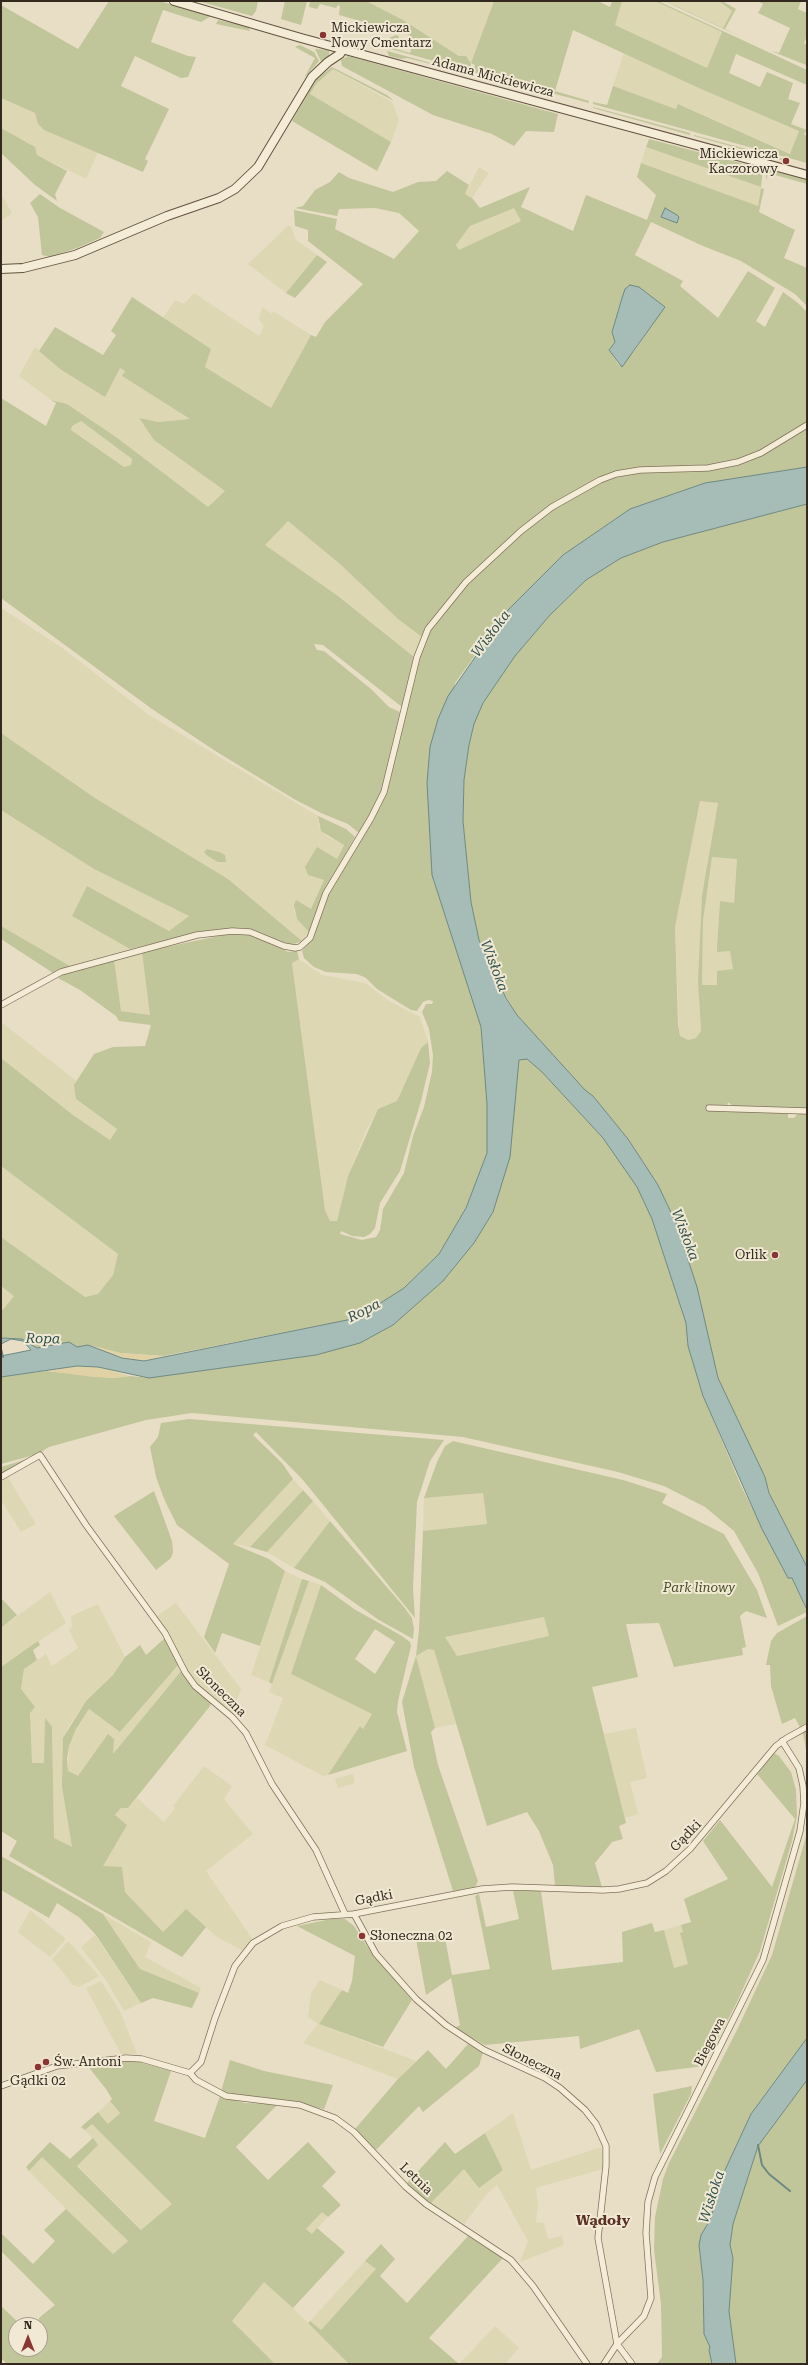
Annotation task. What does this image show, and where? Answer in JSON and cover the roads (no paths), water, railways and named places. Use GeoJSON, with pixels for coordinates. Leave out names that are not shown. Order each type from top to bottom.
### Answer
{"type":"FeatureCollection","features":[{"type":"Feature","properties":{"kind":"street","name":"Adama Mickiewicza"},"geometry":{"type":"LineString","coordinates":[[174,1],[343,49],[807,174]]}},
{"type":"Feature","properties":{"kind":"street"},"geometry":{"type":"LineString","coordinates":[[1,269],[23,268],[76,255],[168,216],[219,198],[234,190],[258,167],[312,78],[328,62],[340,54],[343,49]]}},
{"type":"Feature","properties":{"kind":"street"},"geometry":{"type":"LineString","coordinates":[[1,1005],[61,972],[198,936],[232,931],[250,932],[284,946],[296,948],[300,947],[310,938],[326,893],[381,798],[417,657],[428,629],[466,582],[521,531],[552,507],[600,480],[616,474],[640,470],[708,468],[738,462],[761,453],[807,425]]}},
{"type":"Feature","properties":{"kind":"street"},"geometry":{"type":"LineString","coordinates":[[709,1108],[807,1111]]}},
{"type":"Feature","properties":{"kind":"street","name":"Słoneczna"},"geometry":{"type":"LineString","coordinates":[[1,1477],[40,1455],[86,1525],[165,1633],[185,1672],[195,1686],[232,1717],[246,1734],[272,1784],[316,1850],[345,1914]]}},
{"type":"Feature","properties":{"kind":"street","name":"Gądki"},"geometry":{"type":"LineString","coordinates":[[190,2073],[201,2062],[214,2018],[231,1974],[253,1943],[282,1926],[313,1917],[354,1914],[482,1889],[512,1887],[619,1890],[647,1883],[666,1871],[690,1849],[782,1741],[807,1727]]}},
{"type":"Feature","properties":{"kind":"street","name":"Biegowa"},"geometry":{"type":"LineString","coordinates":[[616,2344],[644,2316],[651,2298],[646,2227],[648,2202],[657,2170],[758,1971],[781,1901],[800,1831],[804,1798],[799,1768],[782,1741]]}},
{"type":"Feature","properties":{"kind":"street","name":"Słoneczna"},"geometry":{"type":"LineString","coordinates":[[354,1914],[376,1954],[416,1999],[446,2025],[484,2050],[545,2078],[560,2088],[585,2110],[596,2124],[606,2146],[606,2166],[598,2238],[616,2344]]}},
{"type":"Feature","properties":{"kind":"street"},"geometry":{"type":"LineString","coordinates":[[1,2086],[57,2066],[126,2058],[142,2059],[190,2073]]}},
{"type":"Feature","properties":{"kind":"street","name":"Letnia"},"geometry":{"type":"LineString","coordinates":[[190,2073],[196,2080],[226,2096],[300,2105],[335,2118],[354,2132],[406,2187],[426,2204],[511,2260],[533,2286],[587,2364]]}},
{"type":"Feature","properties":{"kind":"street"},"geometry":{"type":"LineString","coordinates":[[604,2364],[616,2344],[632,2364]]}},
{"type":"Feature","properties":{"kind":"water"},"geometry":{"type":"Polygon","coordinates":[[[665,208],[679,217],[677,223],[661,217],[665,208]]]}},
{"type":"Feature","properties":{"kind":"water"},"geometry":{"type":"Polygon","coordinates":[[[630,285],[639,287],[665,307],[622,367],[609,350],[615,342],[612,332],[622,298],[625,289],[630,285]]]}},
{"type":"Feature","properties":{"kind":"water"},"geometry":{"type":"Polygon","coordinates":[[[807,467],[807,504],[663,542],[621,558],[586,580],[550,615],[515,656],[483,703],[474,724],[469,745],[464,780],[463,821],[471,902],[479,940],[506,998],[517,1015],[585,1090],[593,1096],[628,1139],[658,1185],[676,1223],[697,1287],[718,1378],[765,1477],[769,1493],[807,1567],[807,1610],[792,1578],[788,1578],[762,1529],[703,1396],[688,1346],[686,1323],[652,1219],[637,1187],[603,1138],[542,1072],[527,1059],[519,1060],[510,1157],[493,1212],[474,1243],[443,1281],[393,1325],[360,1343],[316,1355],[149,1378],[98,1367],[77,1366],[1,1377],[1,1356],[31,1350],[23,1341],[11,1339],[1,1344],[1,1338],[22,1339],[37,1348],[69,1342],[77,1347],[88,1345],[122,1358],[144,1361],[357,1318],[404,1288],[439,1254],[466,1208],[487,1153],[487,1104],[481,1027],[432,875],[427,783],[430,747],[438,719],[448,696],[508,610],[563,555],[630,509],[705,483],[807,467]]]}},
{"type":"Feature","properties":{"kind":"water"},"geometry":{"type":"Polygon","coordinates":[[[807,2038],[807,2080],[758,2146],[733,2224],[730,2245],[733,2258],[729,2311],[736,2364],[712,2364],[709,2350],[710,2347],[704,2334],[703,2280],[699,2245],[701,2235],[710,2220],[725,2170],[751,2114],[807,2038]]]}},
{"type":"Feature","properties":{"kind":"waterway","name":"Ropa"},"geometry":{"type":"LineString","coordinates":[[1,1349],[3,1357]]}},
{"type":"Feature","properties":{"kind":"waterway"},"geometry":{"type":"LineString","coordinates":[[758,2145],[762,2165],[769,2174],[790,2191]]}},
{"type":"Feature","properties":{"kind":"place","name":"Mickiewicza Nowy Cmentarz"},"geometry":{"type":"Point","coordinates":[323,35]}},
{"type":"Feature","properties":{"kind":"place","name":"Mickiewicza Kaczorowy"},"geometry":{"type":"Point","coordinates":[786,161]}},
{"type":"Feature","properties":{"kind":"place","name":"Orlik"},"geometry":{"type":"Point","coordinates":[775,1255]}},
{"type":"Feature","properties":{"kind":"place","name":"Słoneczna 02"},"geometry":{"type":"Point","coordinates":[362,1936]}},
{"type":"Feature","properties":{"kind":"place","name":"Św. Antoni"},"geometry":{"type":"Point","coordinates":[46,2062]}},
{"type":"Feature","properties":{"kind":"place","name":"Gądki 02"},"geometry":{"type":"Point","coordinates":[38,2067]}},
{"type":"Feature","properties":{"kind":"district","name":"Wądoły"},"geometry":{"type":"Point","coordinates":[603,2221]}},
{"type":"Feature","properties":{"kind":"water label","name":"Wisłoka"},"geometry":{"type":"Point","coordinates":[491,634]}},
{"type":"Feature","properties":{"kind":"water label","name":"Wisłoka"},"geometry":{"type":"Point","coordinates":[494,966]}},
{"type":"Feature","properties":{"kind":"water label","name":"Wisłoka"},"geometry":{"type":"Point","coordinates":[685,1235]}},
{"type":"Feature","properties":{"kind":"water label","name":"Wisłoka"},"geometry":{"type":"Point","coordinates":[712,2197]}},
{"type":"Feature","properties":{"kind":"park label","name":"Park linowy"},"geometry":{"type":"Point","coordinates":[699,1588]}}]}
